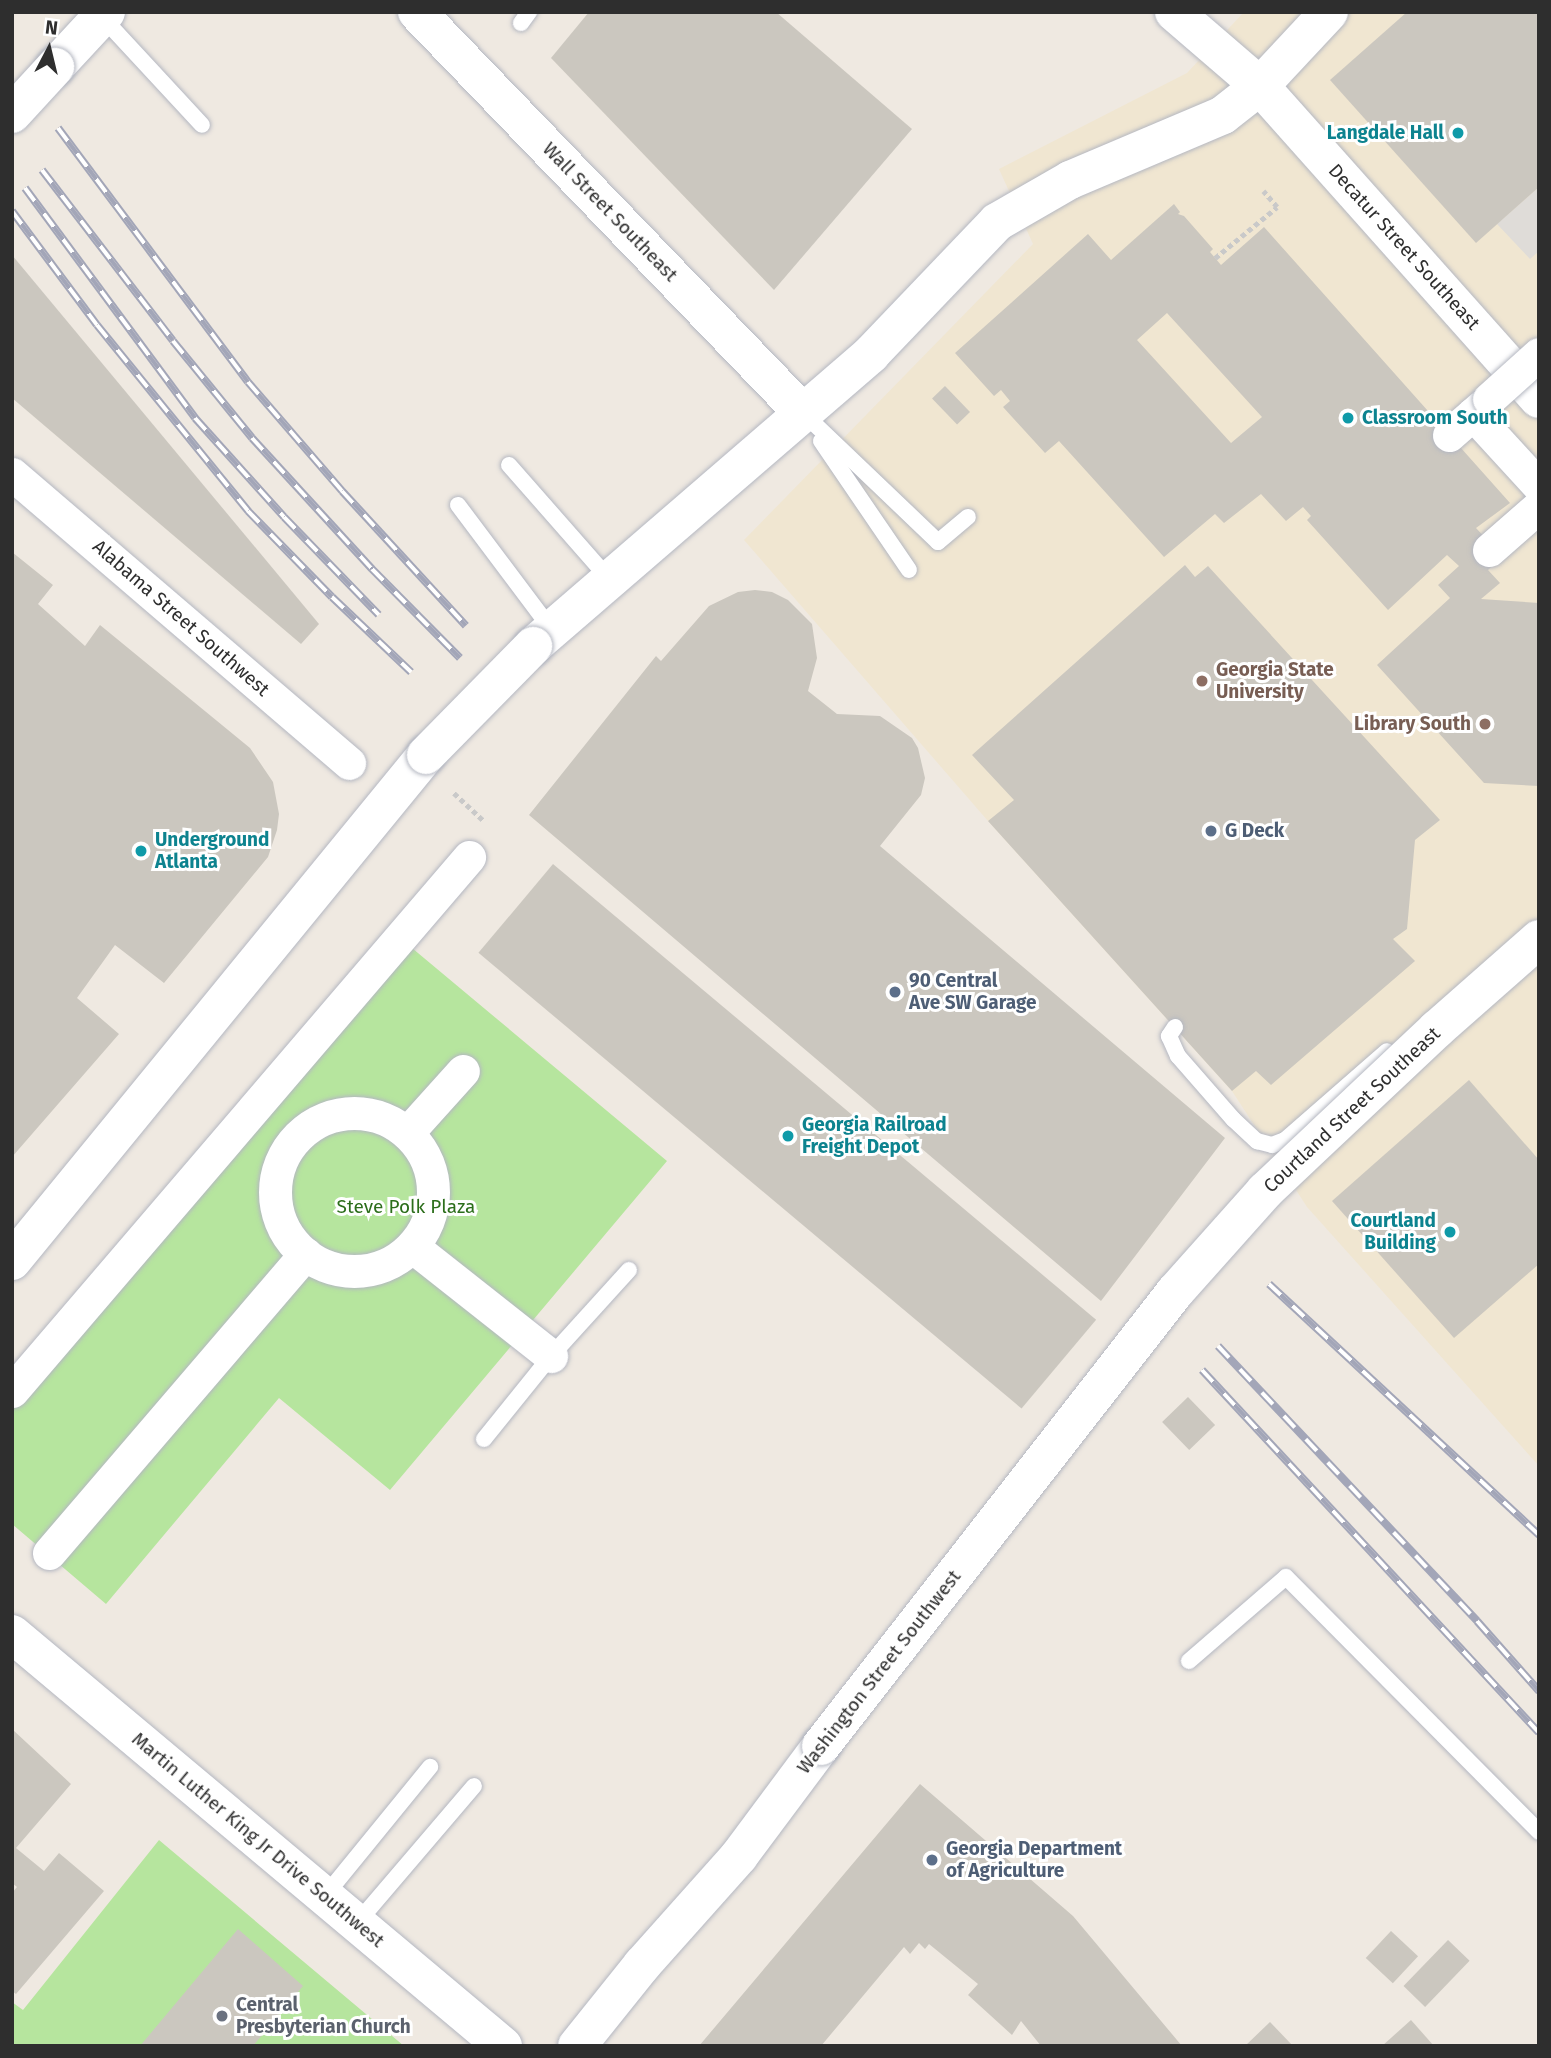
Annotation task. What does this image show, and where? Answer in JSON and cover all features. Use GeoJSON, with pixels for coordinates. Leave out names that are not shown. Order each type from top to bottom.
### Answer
{"type":"FeatureCollection","features":[{"type":"Feature","properties":{"kind":"main road","name":"Wall Street Southeast"},"geometry":{"type":"LineString","coordinates":[[417,12],[802,412]]}},
{"type":"Feature","properties":{"kind":"main road","name":"Decatur Street Southeast"},"geometry":{"type":"LineString","coordinates":[[1174,12],[1260,86],[1539,399]]}},
{"type":"Feature","properties":{"kind":"main road"},"geometry":{"type":"LineString","coordinates":[[12,1261],[426,755],[543,638],[871,354],[996,222],[1070,180],[1223,115],[1260,86],[1329,12]]}},
{"type":"Feature","properties":{"kind":"main road"},"geometry":{"type":"LineString","coordinates":[[12,114],[104,15]]}},
{"type":"Feature","properties":{"kind":"main road","name":"Courtland Street Southeast"},"geometry":{"type":"LineString","coordinates":[[1175,1292],[1265,1191],[1437,1029],[1534,933]]}},
{"type":"Feature","properties":{"kind":"main road","name":"Washington Street Southwest"},"geometry":{"type":"LineString","coordinates":[[577,2046],[642,1965],[739,1856],[821,1746],[1175,1292]]}},
{"type":"Feature","properties":{"kind":"main road","name":"Martin Luther King Jr Drive Southwest"},"geometry":{"type":"LineString","coordinates":[[12,1634],[503,2046]]}},
{"type":"Feature","properties":{"kind":"street"},"geometry":{"type":"LineString","coordinates":[[1539,354],[1473,414],[1539,486]]}},
{"type":"Feature","properties":{"kind":"street","name":"Alabama Street Southwest"},"geometry":{"type":"LineString","coordinates":[[12,474],[349,763]]}},
{"type":"Feature","properties":{"kind":"street"},"geometry":{"type":"LineString","coordinates":[[1489,550],[1539,506]]}},
{"type":"Feature","properties":{"kind":"street"},"geometry":{"type":"LineString","coordinates":[[12,1391],[469,857]]}},
{"type":"Feature","properties":{"kind":"street"},"geometry":{"type":"LineString","coordinates":[[408,1132],[463,1071]]}},
{"type":"Feature","properties":{"kind":"street"},"geometry":{"type":"LineString","coordinates":[[258,1102],[299,1135]]}},
{"type":"Feature","properties":{"kind":"street"},"geometry":{"type":"LineString","coordinates":[[358,1112],[385,1118],[408,1132],[424,1153],[433,1176],[434,1201],[427,1226],[413,1247],[392,1262],[368,1270],[342,1271],[318,1263],[306,1254],[282,1226],[274,1199],[276,1172],[288,1147],[306,1127],[331,1115],[358,1112]]}},
{"type":"Feature","properties":{"kind":"street"},"geometry":{"type":"LineString","coordinates":[[413,1247],[551,1356]]}},
{"type":"Feature","properties":{"kind":"street"},"geometry":{"type":"LineString","coordinates":[[49,1553],[306,1254]]}},
{"type":"Feature","properties":{"kind":"lane"},"geometry":{"type":"LineString","coordinates":[[104,15],[202,125]]}},
{"type":"Feature","properties":{"kind":"lane"},"geometry":{"type":"LineString","coordinates":[[802,412],[938,542],[968,517]]}},
{"type":"Feature","properties":{"kind":"lane"},"geometry":{"type":"LineString","coordinates":[[802,412],[909,570]]}},
{"type":"Feature","properties":{"kind":"lane"},"geometry":{"type":"LineString","coordinates":[[509,465],[609,579]]}},
{"type":"Feature","properties":{"kind":"lane"},"geometry":{"type":"LineString","coordinates":[[458,505],[543,638]]}},
{"type":"Feature","properties":{"kind":"lane"},"geometry":{"type":"LineString","coordinates":[[1427,1016],[1534,933]]}},
{"type":"Feature","properties":{"kind":"lane"},"geometry":{"type":"LineString","coordinates":[[1175,1027],[1169,1036],[1178,1056],[1233,1119],[1257,1141],[1272,1145],[1284,1140],[1396,1042]]}},
{"type":"Feature","properties":{"kind":"lane"},"geometry":{"type":"LineString","coordinates":[[484,1438],[551,1356],[629,1270]]}},
{"type":"Feature","properties":{"kind":"lane"},"geometry":{"type":"LineString","coordinates":[[1189,1661],[1286,1577],[1539,1832]]}},
{"type":"Feature","properties":{"kind":"lane"},"geometry":{"type":"LineString","coordinates":[[324,1897],[430,1767]]}},
{"type":"Feature","properties":{"kind":"lane"},"geometry":{"type":"LineString","coordinates":[[358,1923],[474,1786]]}},
{"type":"Feature","properties":{"kind":"path"},"geometry":{"type":"LineString","coordinates":[[1215,258],[1277,207],[1263,191]]}},
{"type":"Feature","properties":{"kind":"shaded area","name":"Georgia State University"},"geometry":{"type":"Polygon","coordinates":[[[1244,12],[1539,12],[1539,1466],[1307,1207],[1232,1091],[988,821],[744,540],[1033,244],[999,169],[1187,73],[1244,12]]]}},
{"type":"Feature","properties":{"kind":"shaded area"},"geometry":{"type":"Polygon","coordinates":[[[1539,187],[1539,251],[1530,259],[1497,224],[1539,187]]]}},
{"type":"Feature","properties":{"kind":"green space","name":"Steve Polk Plaza"},"geometry":{"type":"Polygon","coordinates":[[[406,943],[667,1161],[390,1490],[279,1398],[106,1604],[12,1524],[12,1410],[406,943]]]}},
{"type":"Feature","properties":{"kind":"green space"},"geometry":{"type":"Polygon","coordinates":[[[159,1840],[404,2046],[12,2046],[12,2002],[23,2010],[159,1840]]]}},
{"type":"Feature","properties":{"kind":"building"},"geometry":{"type":"Polygon","coordinates":[[[589,12],[776,12],[912,129],[774,290],[551,58],[589,12]]]}},
{"type":"Feature","properties":{"kind":"building","name":"Langdale Hall"},"geometry":{"type":"Polygon","coordinates":[[[1407,12],[1539,12],[1539,187],[1476,243],[1330,80],[1407,12]]]}},
{"type":"Feature","properties":{"kind":"building"},"geometry":{"type":"Polygon","coordinates":[[[1174,204],[1180,212],[1178,214],[1184,216],[1213,249],[1210,252],[1221,265],[1264,227],[1510,503],[1476,528],[1489,542],[1498,560],[1488,570],[1500,583],[1481,599],[1539,603],[1539,786],[1484,783],[1377,665],[1450,598],[1438,585],[1459,566],[1447,555],[1388,610],[1307,520],[1311,516],[1303,507],[1286,521],[1261,494],[1224,523],[1215,514],[1164,557],[1059,441],[1045,453],[1003,407],[1010,401],[1001,390],[994,396],[955,353],[1088,234],[1111,260],[1174,204]],[[1167,313],[1137,340],[1231,443],[1262,417],[1167,313]]]}},
{"type":"Feature","properties":{"kind":"building"},"geometry":{"type":"Polygon","coordinates":[[[12,255],[319,624],[301,644],[12,398],[12,255]]]}},
{"type":"Feature","properties":{"kind":"building"},"geometry":{"type":"Polygon","coordinates":[[[945,386],[970,412],[957,424],[932,399],[945,386]]]}},
{"type":"Feature","properties":{"kind":"building","name":"Underground Atlanta"},"geometry":{"type":"Polygon","coordinates":[[[12,552],[53,585],[38,604],[85,646],[100,625],[250,748],[273,782],[279,814],[268,857],[164,983],[115,945],[77,998],[119,1034],[12,1157],[12,552]]]}},
{"type":"Feature","properties":{"kind":"building","name":"G Deck"},"geometry":{"type":"Polygon","coordinates":[[[1185,565],[1195,577],[1208,566],[1440,820],[1415,840],[1407,929],[1393,939],[1415,961],[1271,1085],[1256,1071],[1232,1091],[988,821],[1014,800],[972,755],[1185,565]]]}},
{"type":"Feature","properties":{"kind":"building","name":"90 Central Ave SW Garage"},"geometry":{"type":"Polygon","coordinates":[[[738,592],[772,592],[788,600],[812,624],[817,658],[808,691],[837,714],[880,716],[912,738],[918,748],[925,778],[921,795],[880,846],[1225,1138],[1101,1301],[529,815],[656,656],[661,661],[709,606],[738,592]]]}},
{"type":"Feature","properties":{"kind":"building","name":"Georgia Railroad Freight Depot"},"geometry":{"type":"Polygon","coordinates":[[[553,864],[1096,1320],[1022,1409],[478,953],[553,864]]]}},
{"type":"Feature","properties":{"kind":"building","name":"Courtland Building"},"geometry":{"type":"Polygon","coordinates":[[[1469,1080],[1539,1160],[1539,1264],[1454,1338],[1332,1201],[1469,1080]]]}},
{"type":"Feature","properties":{"kind":"building"},"geometry":{"type":"Polygon","coordinates":[[[1188,1397],[1215,1425],[1189,1450],[1162,1422],[1188,1397]]]}},
{"type":"Feature","properties":{"kind":"building"},"geometry":{"type":"Polygon","coordinates":[[[12,1729],[71,1784],[16,1848],[44,1871],[59,1853],[104,1891],[16,1994],[12,1991],[12,1893],[17,1887],[12,1883],[12,1729]]]}},
{"type":"Feature","properties":{"kind":"building","name":"Georgia Department of Agriculture"},"geometry":{"type":"Polygon","coordinates":[[[920,1784],[1073,1916],[1182,2046],[1041,2046],[1021,2021],[1012,2035],[968,1995],[978,1984],[929,1944],[925,1949],[919,1943],[910,1954],[904,1947],[821,2046],[699,2046],[920,1784]]]}},
{"type":"Feature","properties":{"kind":"building","name":"Central Presbyterian Church"},"geometry":{"type":"Polygon","coordinates":[[[238,1929],[303,1986],[253,2046],[140,2046],[238,1929]]]}},
{"type":"Feature","properties":{"kind":"building"},"geometry":{"type":"Polygon","coordinates":[[[1391,1931],[1418,1956],[1393,1983],[1366,1958],[1391,1931]]]}},
{"type":"Feature","properties":{"kind":"building"},"geometry":{"type":"Polygon","coordinates":[[[1448,1940],[1470,1961],[1425,2007],[1404,1986],[1448,1940]]]}},
{"type":"Feature","properties":{"kind":"building"},"geometry":{"type":"Polygon","coordinates":[[[1411,2020],[1434,2046],[1382,2046],[1411,2020]]]}},
{"type":"Feature","properties":{"kind":"building"},"geometry":{"type":"Polygon","coordinates":[[[1270,2022],[1293,2046],[1245,2046],[1270,2022]]]}},
{"type":"Feature","properties":{"kind":"railway"},"geometry":{"type":"LineString","coordinates":[[58,128],[248,382],[342,491],[466,626]]}},
{"type":"Feature","properties":{"kind":"railway"},"geometry":{"type":"LineString","coordinates":[[42,170],[173,341],[252,438],[372,569],[460,658]]}},
{"type":"Feature","properties":{"kind":"railway"},"geometry":{"type":"LineString","coordinates":[[25,188],[195,418],[284,517],[379,615]]}},
{"type":"Feature","properties":{"kind":"railway"},"geometry":{"type":"LineString","coordinates":[[12,211],[97,325],[248,511],[332,597],[411,672]]}},
{"type":"Feature","properties":{"kind":"railway"},"geometry":{"type":"LineString","coordinates":[[1269,1284],[1539,1535]]}},
{"type":"Feature","properties":{"kind":"railway"},"geometry":{"type":"LineString","coordinates":[[1218,1346],[1477,1621],[1539,1691]]}},
{"type":"Feature","properties":{"kind":"railway"},"geometry":{"type":"LineString","coordinates":[[1202,1370],[1539,1733]]}},
{"type":"Feature","properties":{"kind":"place","name":"Langdale Hall"},"geometry":{"type":"Point","coordinates":[1458,133]}},
{"type":"Feature","properties":{"kind":"place","name":"Classroom South"},"geometry":{"type":"Point","coordinates":[1348,418]}},
{"type":"Feature","properties":{"kind":"place","name":"Georgia State University"},"geometry":{"type":"Point","coordinates":[1202,681]}},
{"type":"Feature","properties":{"kind":"place","name":"Library South"},"geometry":{"type":"Point","coordinates":[1485,724]}},
{"type":"Feature","properties":{"kind":"place","name":"G Deck"},"geometry":{"type":"Point","coordinates":[1211,831]}},
{"type":"Feature","properties":{"kind":"place","name":"Underground Atlanta"},"geometry":{"type":"Point","coordinates":[141,851]}},
{"type":"Feature","properties":{"kind":"place","name":"90 Central Ave SW Garage"},"geometry":{"type":"Point","coordinates":[895,992]}},
{"type":"Feature","properties":{"kind":"place","name":"Georgia Railroad Freight Depot"},"geometry":{"type":"Point","coordinates":[788,1136]}},
{"type":"Feature","properties":{"kind":"place","name":"Courtland Building"},"geometry":{"type":"Point","coordinates":[1450,1232]}},
{"type":"Feature","properties":{"kind":"place","name":"Georgia Department of Agriculture"},"geometry":{"type":"Point","coordinates":[932,1860]}},
{"type":"Feature","properties":{"kind":"place","name":"Central Presbyterian Church"},"geometry":{"type":"Point","coordinates":[222,2016]}}]}
